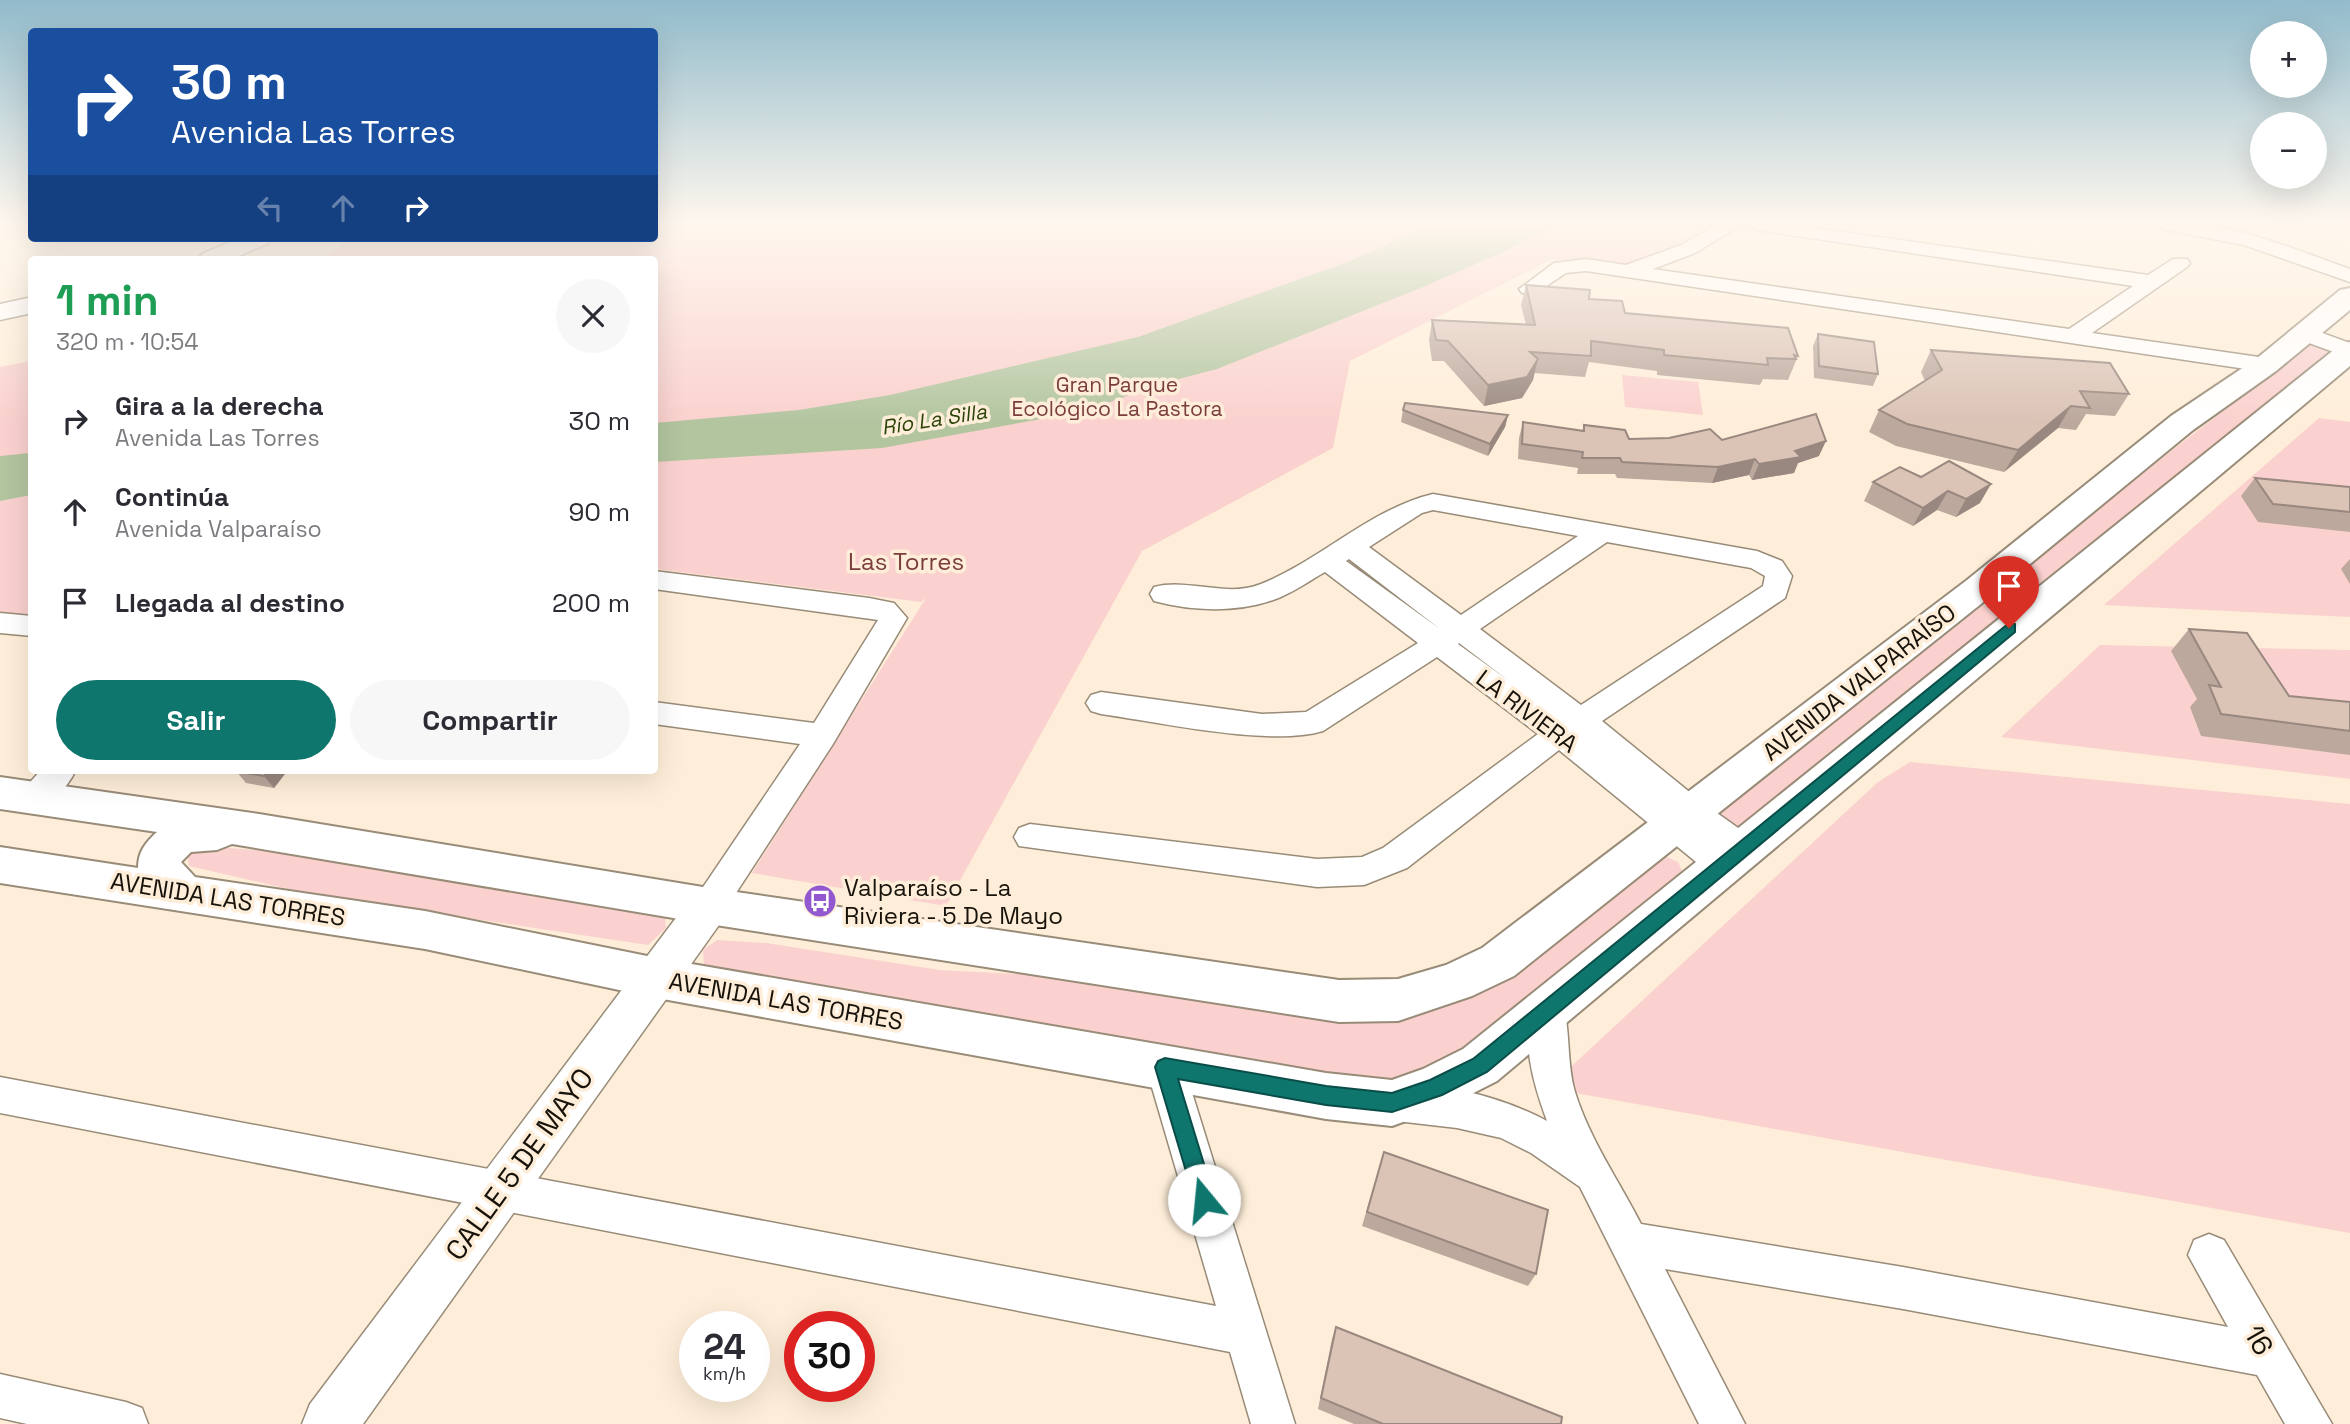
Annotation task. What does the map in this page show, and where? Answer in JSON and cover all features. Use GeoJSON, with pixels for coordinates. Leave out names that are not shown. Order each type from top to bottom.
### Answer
{"type":"FeatureCollection","features":[{"type":"Feature","properties":{"kind":"main road","name":"AVENIDA VALPARAÍSO"},"geometry":{"type":"LineString","coordinates":[[709,906],[1339,1001],[1398,1000],[1456,982],[1498,962],[2046,536],[2182,423],[2266,365],[2350,296]]}},
{"type":"Feature","properties":{"kind":"main road","name":"AVENIDA VALPARAÍSO"},"geometry":{"type":"LineString","coordinates":[[1548,1012],[2350,351]]}},
{"type":"Feature","properties":{"kind":"main road"},"geometry":{"type":"LineString","coordinates":[[16,796],[259,831],[709,906]]}},
{"type":"Feature","properties":{"kind":"main road"},"geometry":{"type":"LineString","coordinates":[[181,891],[159,867],[158,861],[180,836],[259,831]]}},
{"type":"Feature","properties":{"kind":"main road"},"geometry":{"type":"LineString","coordinates":[[0,841],[181,891]]}},
{"type":"Feature","properties":{"kind":"main road","name":"AVENIDA LAS TORRES"},"geometry":{"type":"LineString","coordinates":[[0,865],[425,930],[657,978],[1326,1096],[1392,1103],[1435,1088],[1480,1065],[1548,1012]]}},
{"type":"Feature","properties":{"kind":"street"},"geometry":{"type":"LineString","coordinates":[[1754,290],[2266,365]]}},
{"type":"Feature","properties":{"kind":"street"},"geometry":{"type":"LineString","coordinates":[[2072,337],[2139,290]]}},
{"type":"Feature","properties":{"kind":"street"},"geometry":{"type":"LineString","coordinates":[[0,312],[28,306]]}},
{"type":"Feature","properties":{"kind":"street"},"geometry":{"type":"LineString","coordinates":[[0,322],[28,316]]}},
{"type":"Feature","properties":{"kind":"street"},"geometry":{"type":"LineString","coordinates":[[2306,334],[2350,351]]}},
{"type":"Feature","properties":{"kind":"street"},"geometry":{"type":"LineString","coordinates":[[1030,837],[1304,871],[1364,871],[1395,858],[1571,728],[1779,585],[1779,576],[1773,567],[1757,560],[1433,502],[1413,507],[1339,553],[1266,593],[1243,599],[1220,600],[1164,594]]}},
{"type":"Feature","properties":{"kind":"street"},"geometry":{"type":"LineString","coordinates":[[1101,703],[1262,725],[1312,723],[1603,532]]}},
{"type":"Feature","properties":{"kind":"street","name":"LA RIVIERA"},"geometry":{"type":"LineString","coordinates":[[1339,553],[1571,728],[1733,858]]}},
{"type":"Feature","properties":{"kind":"street"},"geometry":{"type":"LineString","coordinates":[[658,581],[869,607],[892,614],[891,626],[709,906]]}},
{"type":"Feature","properties":{"kind":"street"},"geometry":{"type":"LineString","coordinates":[[0,622],[28,626]]}},
{"type":"Feature","properties":{"kind":"street"},"geometry":{"type":"LineString","coordinates":[[658,714],[822,736]]}},
{"type":"Feature","properties":{"kind":"street"},"geometry":{"type":"LineString","coordinates":[[16,796],[54,774]]}},
{"type":"Feature","properties":{"kind":"street","name":"CALLE 5 DE MAYO"},"geometry":{"type":"LineString","coordinates":[[330,1424],[709,906]]}},
{"type":"Feature","properties":{"kind":"street"},"geometry":{"type":"LineString","coordinates":[[1548,1012],[1545,1047],[1551,1081],[1566,1120],[1723,1424]]}},
{"type":"Feature","properties":{"kind":"street"},"geometry":{"type":"LineString","coordinates":[[1165,1067],[1273,1424]]}},
{"type":"Feature","properties":{"kind":"street"},"geometry":{"type":"LineString","coordinates":[[0,1095],[1244,1334]]}},
{"type":"Feature","properties":{"kind":"street"},"geometry":{"type":"LineString","coordinates":[[1392,1103],[1460,1108],[1517,1124],[1559,1147],[1597,1181]]}},
{"type":"Feature","properties":{"kind":"street"},"geometry":{"type":"LineString","coordinates":[[1627,1242],[1903,1288],[2268,1356]]}},
{"type":"Feature","properties":{"kind":"street","name":"16"},"geometry":{"type":"LineString","coordinates":[[2209,1255],[2310,1424]]}},
{"type":"Feature","properties":{"kind":"street"},"geometry":{"type":"LineString","coordinates":[[0,1396],[126,1424]]}},
{"type":"Feature","properties":{"kind":"green space","name":"Gran Parque Ecológico La Pastora"},"geometry":{"type":"Polygon","coordinates":[[[658,290],[1490,290],[1350,361],[1333,448],[1142,551],[946,906],[752,873],[926,598],[921,602],[658,569],[658,290]]]}},
{"type":"Feature","properties":{"kind":"green space"},"geometry":{"type":"Polygon","coordinates":[[[2311,343],[2325,345],[2338,354],[2034,602],[2000,595],[1994,588],[2311,343]]]}},
{"type":"Feature","properties":{"kind":"green space"},"geometry":{"type":"Polygon","coordinates":[[[28,362],[28,618],[0,616],[0,367],[28,362]]]}},
{"type":"Feature","properties":{"kind":"green space"},"geometry":{"type":"Polygon","coordinates":[[[1622,375],[1698,382],[1703,415],[1625,407],[1622,375]]]}},
{"type":"Feature","properties":{"kind":"green space"},"geometry":{"type":"Polygon","coordinates":[[[2319,418],[2350,422],[2350,617],[2104,605],[2319,418]]]}},
{"type":"Feature","properties":{"kind":"green space"},"geometry":{"type":"Polygon","coordinates":[[[1974,604],[1988,606],[1998,614],[1999,624],[1736,837],[1707,813],[1974,604]]]}},
{"type":"Feature","properties":{"kind":"green space"},"geometry":{"type":"Polygon","coordinates":[[[2100,645],[2350,650],[2350,779],[2001,737],[2100,645]]]}},
{"type":"Feature","properties":{"kind":"green space"},"geometry":{"type":"Polygon","coordinates":[[[1910,762],[2350,804],[2350,1233],[1548,1088],[1878,782],[1910,762]]]}},
{"type":"Feature","properties":{"kind":"green space"},"geometry":{"type":"Polygon","coordinates":[[[207,846],[288,853],[665,916],[666,928],[648,945],[429,912],[367,907],[189,866],[188,857],[196,849],[207,846]]]}},
{"type":"Feature","properties":{"kind":"green space"},"geometry":{"type":"Polygon","coordinates":[[[1658,853],[1678,862],[1685,877],[1497,1031],[1418,1078],[1363,1084],[735,976],[704,966],[703,950],[717,940],[766,943],[940,970],[1078,977],[1400,1009],[1658,853]]]}},
{"type":"Feature","properties":{"kind":"water","name":"Río La Silla"},"geometry":{"type":"Polygon","coordinates":[[[1268,290],[1414,290],[1217,369],[1163,383],[1085,411],[882,448],[658,462],[658,423],[799,410],[890,395],[1138,337],[1268,290]]]}},
{"type":"Feature","properties":{"kind":"water"},"geometry":{"type":"Polygon","coordinates":[[[28,453],[28,496],[0,501],[0,456],[28,453]]]}},
{"type":"Feature","properties":{"kind":"building"},"geometry":{"type":"Polygon","coordinates":[[[1527,290],[1590,290],[1589,299],[1622,301],[1625,313],[1788,328],[1798,356],[1794,355],[1796,359],[1767,358],[1768,365],[1664,355],[1664,350],[1591,341],[1591,356],[1530,352],[1538,359],[1527,377],[1488,385],[1448,341],[1436,340],[1432,320],[1535,325],[1527,290]]]}},
{"type":"Feature","properties":{"kind":"building"},"geometry":{"type":"Polygon","coordinates":[[[1818,334],[1874,342],[1878,374],[1819,366],[1818,334]]]}},
{"type":"Feature","properties":{"kind":"building"},"geometry":{"type":"Polygon","coordinates":[[[1931,350],[2110,363],[2129,394],[2080,391],[2090,408],[2071,406],[2018,450],[1907,424],[1879,410],[1942,370],[1931,350]]]}},
{"type":"Feature","properties":{"kind":"building"},"geometry":{"type":"Polygon","coordinates":[[[1405,403],[1508,415],[1490,444],[1403,410],[1405,403]]]}},
{"type":"Feature","properties":{"kind":"building"},"geometry":{"type":"Polygon","coordinates":[[[1816,414],[1826,441],[1795,451],[1801,457],[1759,464],[1755,459],[1718,467],[1622,462],[1620,458],[1582,458],[1583,452],[1522,444],[1523,422],[1584,431],[1584,425],[1625,430],[1629,439],[1669,438],[1710,429],[1722,440],[1816,414]]]}},
{"type":"Feature","properties":{"kind":"building"},"geometry":{"type":"Polygon","coordinates":[[[1949,461],[1991,484],[1966,499],[1948,491],[1923,508],[1873,482],[1900,467],[1921,477],[1949,461]]]}},
{"type":"Feature","properties":{"kind":"building"},"geometry":{"type":"Polygon","coordinates":[[[2255,478],[2350,487],[2350,512],[2273,504],[2255,478]]]}},
{"type":"Feature","properties":{"kind":"building"},"geometry":{"type":"Polygon","coordinates":[[[2189,629],[2247,633],[2289,696],[2350,702],[2350,731],[2221,714],[2209,685],[2221,687],[2189,629]]]}},
{"type":"Feature","properties":{"kind":"building"},"geometry":{"type":"Polygon","coordinates":[[[1384,1152],[1548,1210],[1536,1274],[1367,1212],[1384,1152]]]}},
{"type":"Feature","properties":{"kind":"building"},"geometry":{"type":"Polygon","coordinates":[[[1336,1327],[1562,1417],[1561,1424],[1383,1424],[1321,1398],[1336,1327]]]}},
{"type":"Feature","properties":{"kind":"place","name":"Valparaíso - La Riviera - 5 De Mayo"},"geometry":{"type":"Point","coordinates":[820,901]}},
{"type":"Feature","properties":{"kind":"route"},"geometry":{"type":"LineString","coordinates":[[1204,1200],[1165,1067],[1326,1096],[1392,1103],[1435,1088],[1480,1065],[1548,1012],[2009,628]]}},
{"type":"Feature","properties":{"kind":"park label","name":"Las Torres"},"geometry":{"type":"Point","coordinates":[906,561]}}]}
